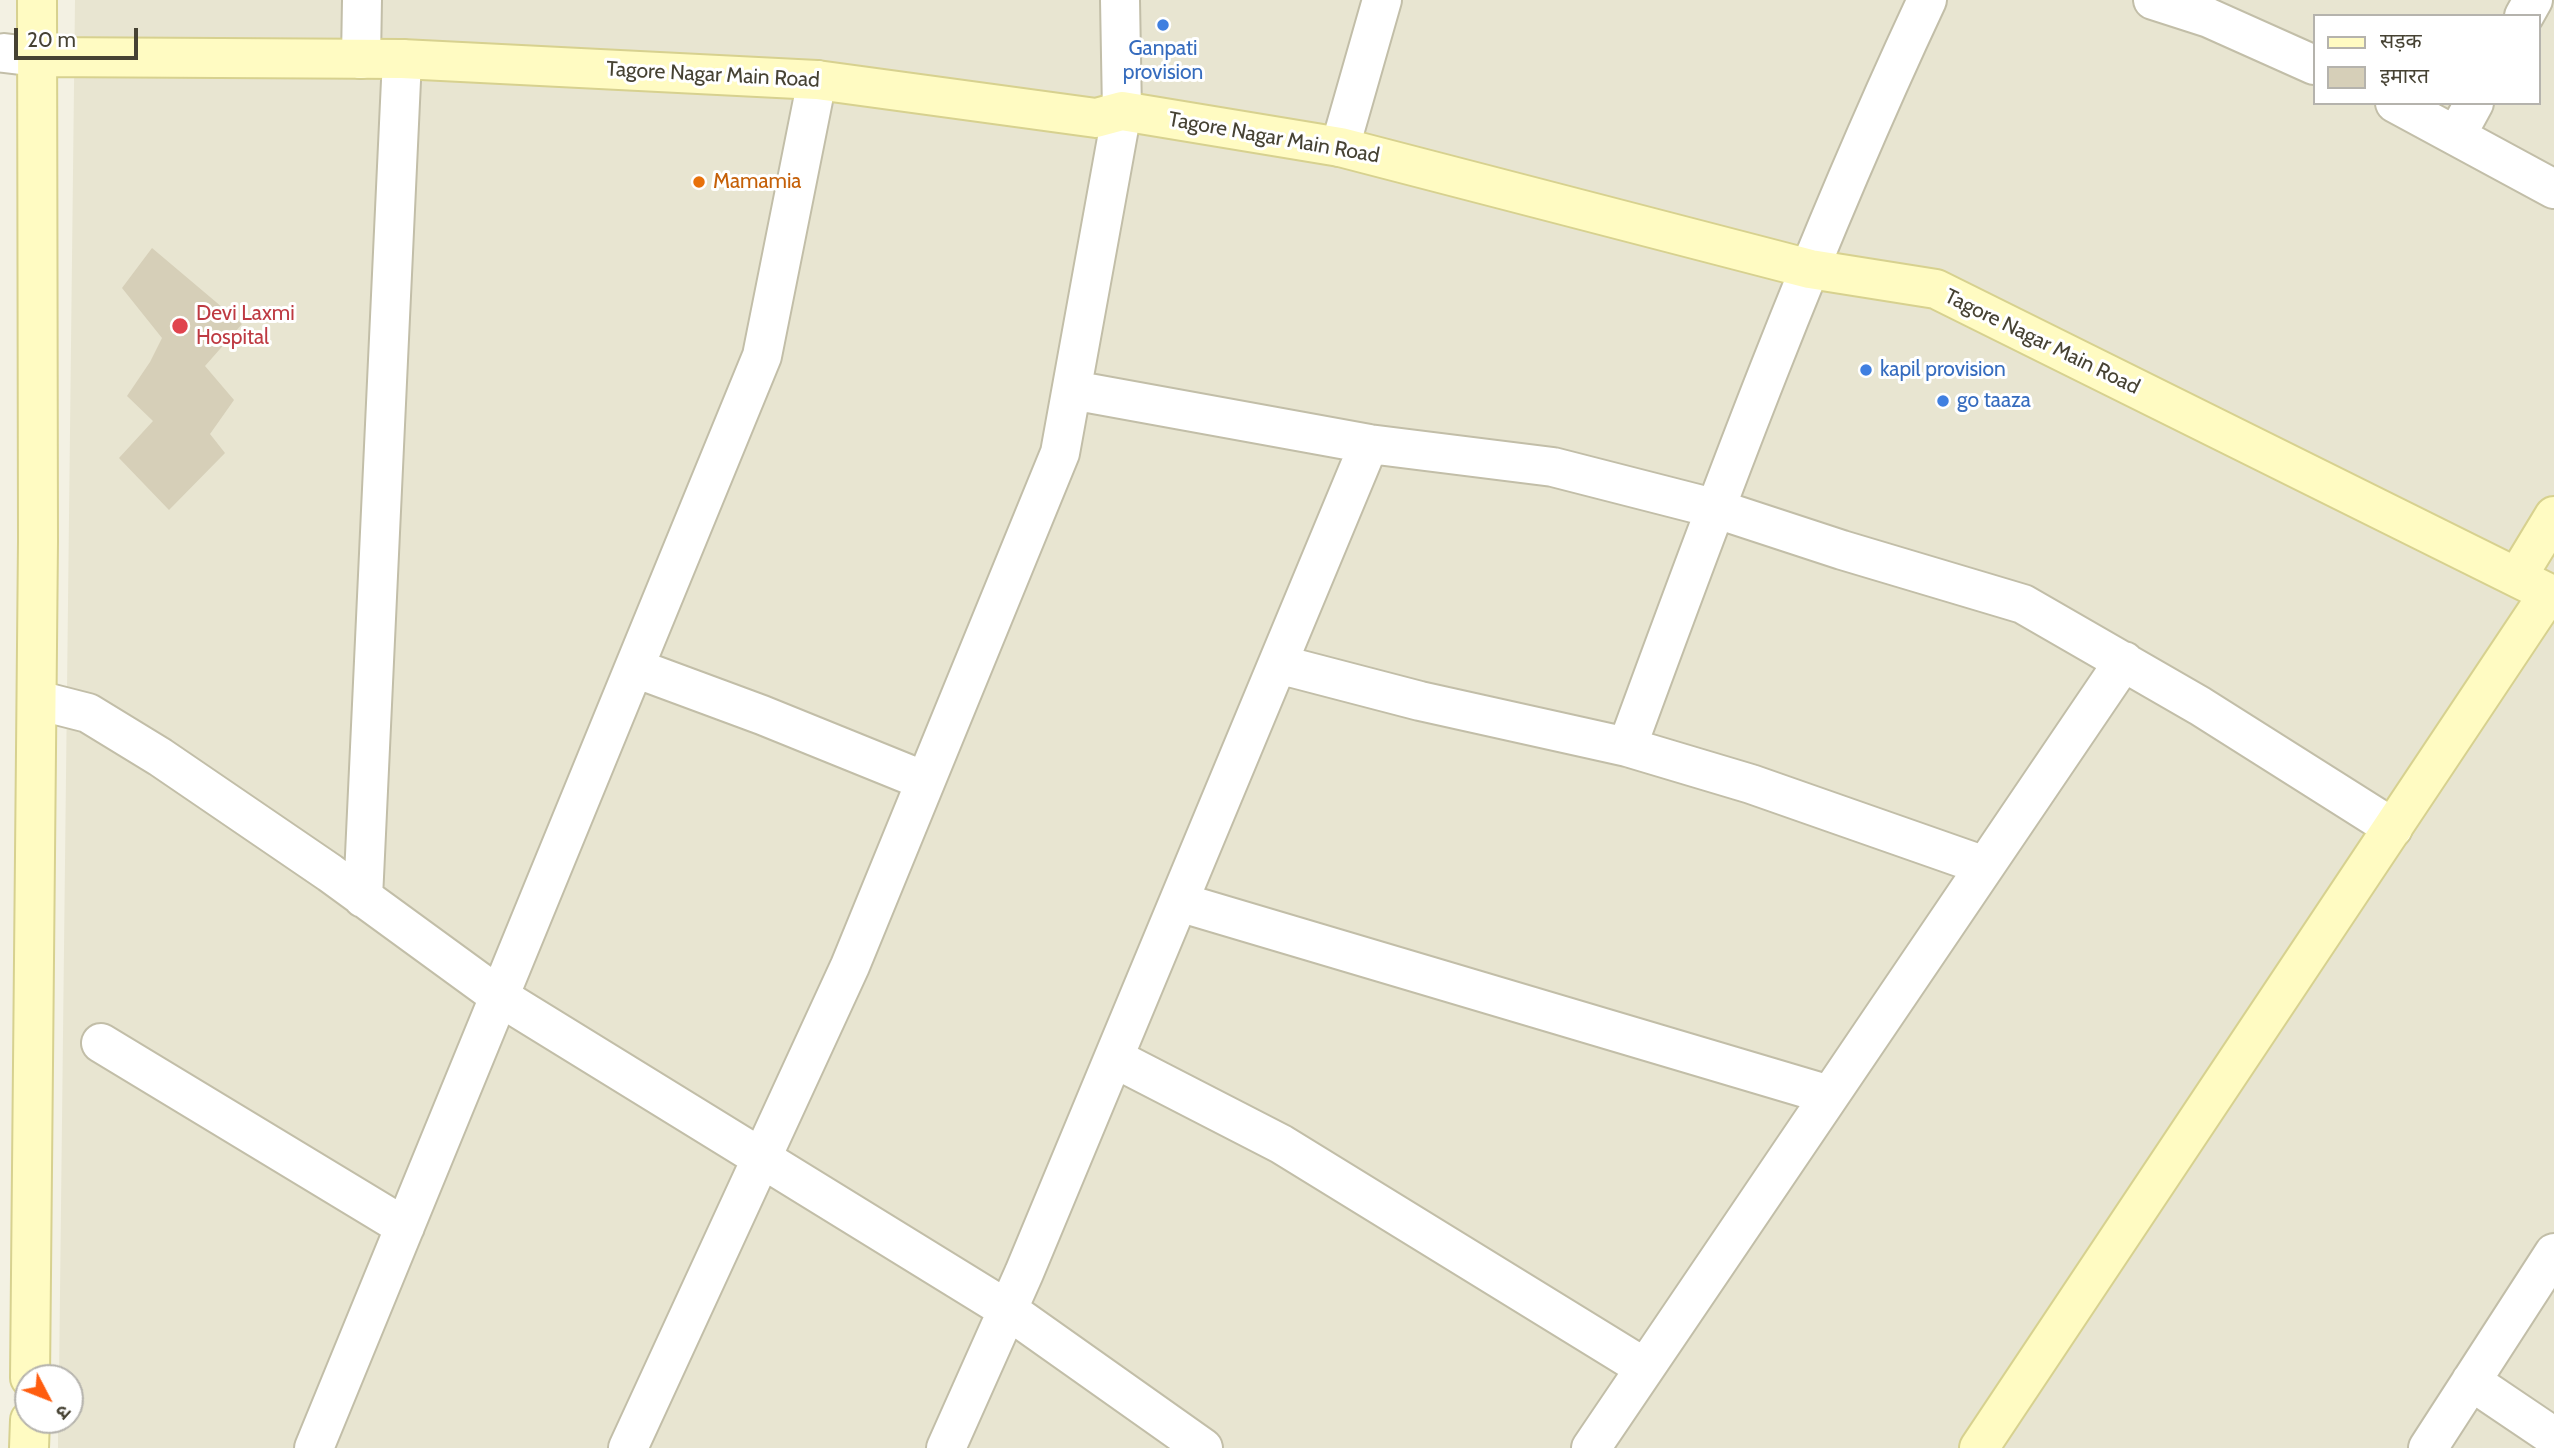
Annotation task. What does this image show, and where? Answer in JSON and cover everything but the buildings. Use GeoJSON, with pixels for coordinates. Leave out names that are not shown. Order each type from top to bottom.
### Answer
{"type":"FeatureCollection","features":[{"type":"Feature","properties":{"kind":"street"},"geometry":{"type":"LineString","coordinates":[[30,1364],[37,700],[21,55],[37,0]]}},
{"type":"Feature","properties":{"kind":"street"},"geometry":{"type":"LineString","coordinates":[[361,58],[362,0]]}},
{"type":"Feature","properties":{"kind":"street"},"geometry":{"type":"LineString","coordinates":[[628,1448],[850,966],[1060,453],[1122,111],[1120,0]]}},
{"type":"Feature","properties":{"kind":"street"},"geometry":{"type":"LineString","coordinates":[[1340,147],[1382,0]]}},
{"type":"Feature","properties":{"kind":"street"},"geometry":{"type":"LineString","coordinates":[[1627,747],[1810,269],[1876,109],[1927,0]]}},
{"type":"Feature","properties":{"kind":"street"},"geometry":{"type":"LineString","coordinates":[[2153,0],[2213,9],[2312,64]]}},
{"type":"Feature","properties":{"kind":"street","name":"Tagore Nagar Main Road"},"geometry":{"type":"LineString","coordinates":[[21,55],[402,59],[817,80],[1096,118],[1122,111],[1340,147],[1810,269],[1936,289],[2540,589]]}},
{"type":"Feature","properties":{"kind":"street"},"geometry":{"type":"LineString","coordinates":[[363,898],[402,59]]}},
{"type":"Feature","properties":{"kind":"street"},"geometry":{"type":"LineString","coordinates":[[314,1448],[762,356],[817,80]]}},
{"type":"Feature","properties":{"kind":"street"},"geometry":{"type":"LineString","coordinates":[[2399,105],[2554,189]]}},
{"type":"Feature","properties":{"kind":"street"},"geometry":{"type":"LineString","coordinates":[[2456,136],[2473,105]]}},
{"type":"Feature","properties":{"kind":"street"},"geometry":{"type":"LineString","coordinates":[[1072,390],[1369,444],[1553,467],[1717,509],[2023,604],[2200,706],[2393,828]]}},
{"type":"Feature","properties":{"kind":"street"},"geometry":{"type":"LineString","coordinates":[[946,1448],[1008,1310],[1369,444]]}},
{"type":"Feature","properties":{"kind":"street"},"geometry":{"type":"LineString","coordinates":[[1979,1448],[2393,828],[2540,589],[2554,516]]}},
{"type":"Feature","properties":{"kind":"street"},"geometry":{"type":"LineString","coordinates":[[1591,1448],[2124,661]]}},
{"type":"Feature","properties":{"kind":"street"},"geometry":{"type":"LineString","coordinates":[[1278,664],[1420,701],[1627,747],[1751,784],[1985,866]]}},
{"type":"Feature","properties":{"kind":"street"},"geometry":{"type":"LineString","coordinates":[[635,668],[762,715],[925,781]]}},
{"type":"Feature","properties":{"kind":"street"},"geometry":{"type":"LineString","coordinates":[[37,700],[88,713],[160,757],[500,997],[1008,1310],[1203,1448]]}},
{"type":"Feature","properties":{"kind":"street"},"geometry":{"type":"LineString","coordinates":[[1179,902],[1829,1095]]}},
{"type":"Feature","properties":{"kind":"street"},"geometry":{"type":"LineString","coordinates":[[102,1043],[405,1227]]}},
{"type":"Feature","properties":{"kind":"street"},"geometry":{"type":"LineString","coordinates":[[1114,1058],[1281,1144],[1645,1368]]}},
{"type":"Feature","properties":{"kind":"street"},"geometry":{"type":"LineString","coordinates":[[2428,1448],[2554,1253]]}},
{"type":"Feature","properties":{"kind":"street"},"geometry":{"type":"LineString","coordinates":[[2470,1381],[2554,1437]]}},
{"type":"Feature","properties":{"kind":"shaded area"},"geometry":{"type":"Polygon","coordinates":[[[75,0],[2554,0],[2554,1448],[58,1448],[58,1434],[84,1434],[84,1364],[59,1364],[75,0]]]}},
{"type":"Feature","properties":{"kind":"place","name":"Ganpati provision"},"geometry":{"type":"Point","coordinates":[1163,25]}},
{"type":"Feature","properties":{"kind":"place","name":"Mamamia"},"geometry":{"type":"Point","coordinates":[699,182]}},
{"type":"Feature","properties":{"kind":"place","name":"Devi Laxmi Hospital"},"geometry":{"type":"Point","coordinates":[180,326]}},
{"type":"Feature","properties":{"kind":"place","name":"kapil provision"},"geometry":{"type":"Point","coordinates":[1866,370]}},
{"type":"Feature","properties":{"kind":"place","name":"go taaza"},"geometry":{"type":"Point","coordinates":[1943,401]}}]}
